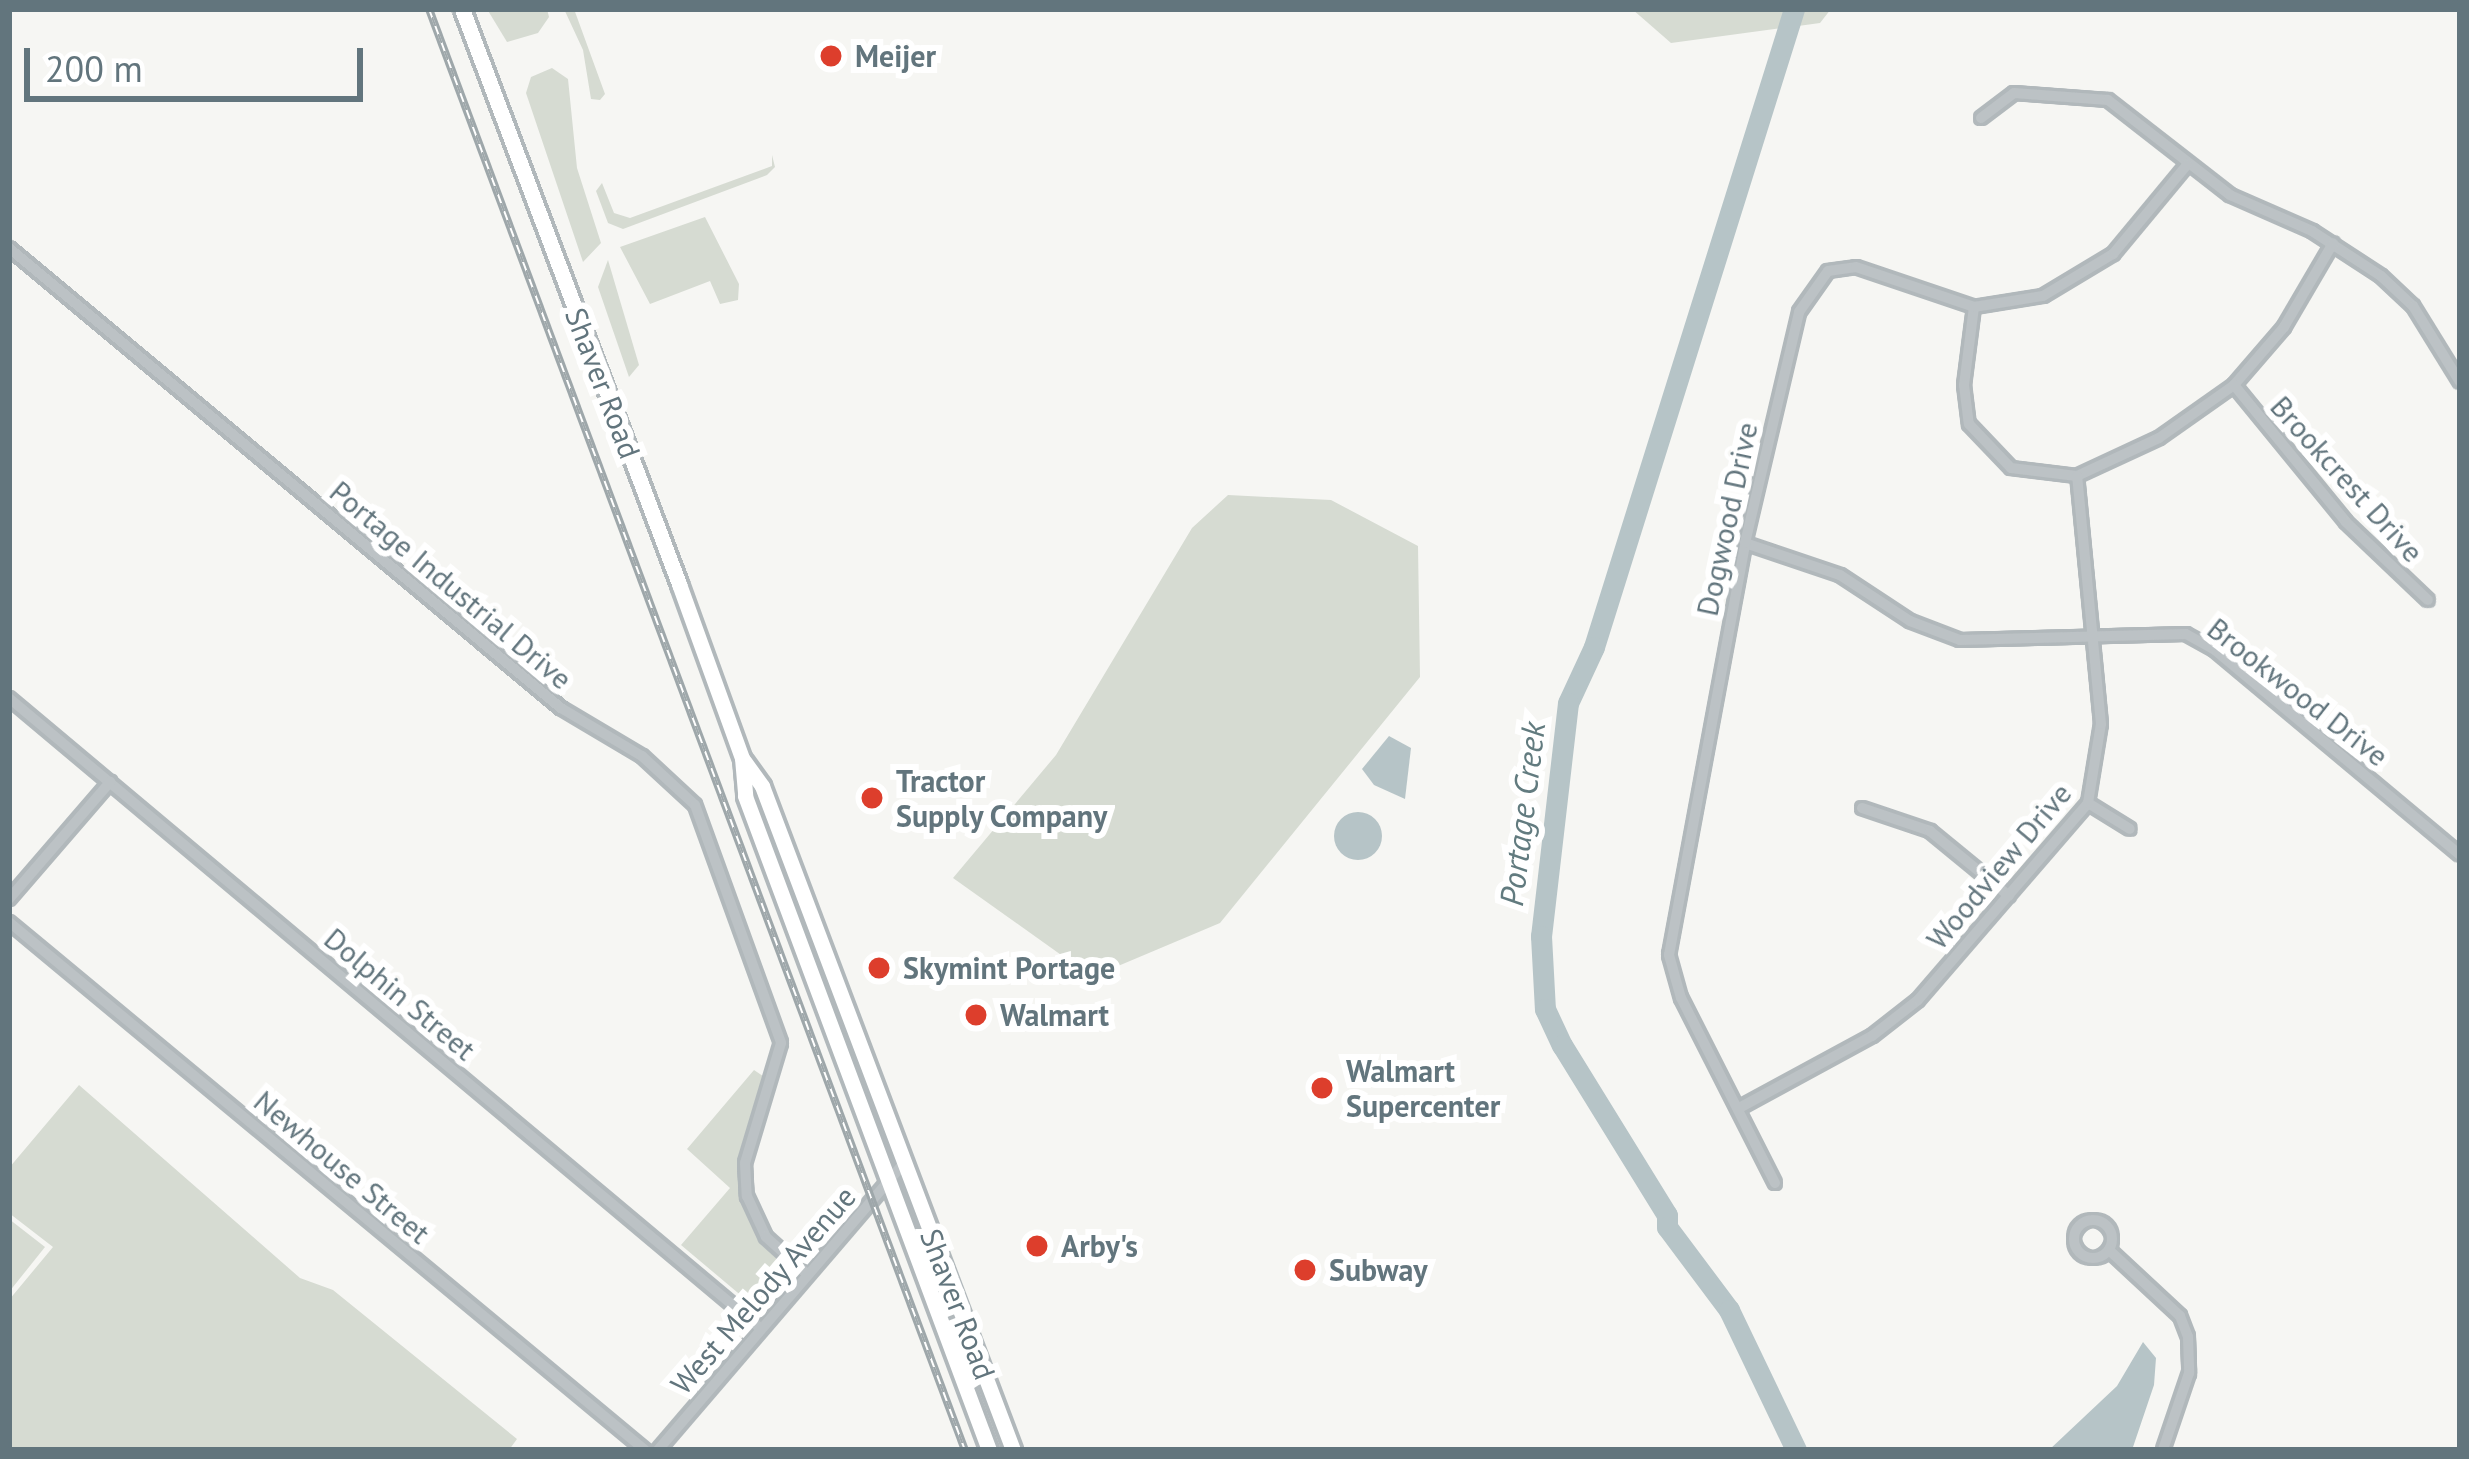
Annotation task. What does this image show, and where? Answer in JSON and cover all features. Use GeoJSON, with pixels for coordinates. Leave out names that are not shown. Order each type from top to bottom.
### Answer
{"type":"FeatureCollection","features":[{"type":"Feature","properties":{"kind":"main road","name":"Shaver Road"},"geometry":{"type":"LineString","coordinates":[[462,9],[742,758],[762,786],[1013,1450]]}},
{"type":"Feature","properties":{"kind":"main road","name":"Shaver Road"},"geometry":{"type":"LineString","coordinates":[[742,758],[745,796],[988,1450]]}},
{"type":"Feature","properties":{"kind":"street"},"geometry":{"type":"LineString","coordinates":[[1981,118],[2014,93],[2097,97],[2230,195],[2333,243],[2413,306],[2460,382]]}},
{"type":"Feature","properties":{"kind":"street","name":"Dogwood Drive"},"geometry":{"type":"LineString","coordinates":[[1775,1183],[1741,1107],[1681,998],[1670,955],[1745,543],[1795,326],[1816,281],[1856,267],[1974,307],[2023,301],[2080,280],[2187,165]]}},
{"type":"Feature","properties":{"kind":"street"},"geometry":{"type":"LineString","coordinates":[[1974,307],[1969,424],[2011,468],[2077,476],[2187,422],[2234,385],[2284,327],[2333,243]]}},
{"type":"Feature","properties":{"kind":"street","name":"Portage Industrial Drive"},"geometry":{"type":"LineString","coordinates":[[9,248],[561,708],[642,755],[695,805],[781,1043],[745,1163],[747,1196],[766,1238],[806,1273]]}},
{"type":"Feature","properties":{"kind":"street","name":"Brookcrest Drive"},"geometry":{"type":"LineString","coordinates":[[2234,385],[2346,522],[2428,600]]}},
{"type":"Feature","properties":{"kind":"street","name":"Woodview Drive"},"geometry":{"type":"LineString","coordinates":[[1741,1107],[1898,1016],[2088,802],[2101,746],[2096,632],[2077,476]]}},
{"type":"Feature","properties":{"kind":"street","name":"Brookwood Drive"},"geometry":{"type":"LineString","coordinates":[[1745,543],[1840,574],[1910,621],[1960,640],[2168,631],[2202,641],[2460,855]]}},
{"type":"Feature","properties":{"kind":"street","name":"Dolphin Street"},"geometry":{"type":"LineString","coordinates":[[9,698],[760,1328]]}},
{"type":"Feature","properties":{"kind":"street"},"geometry":{"type":"LineString","coordinates":[[9,899],[110,782]]}},
{"type":"Feature","properties":{"kind":"street"},"geometry":{"type":"LineString","coordinates":[[2088,802],[2130,829]]}},
{"type":"Feature","properties":{"kind":"street"},"geometry":{"type":"LineString","coordinates":[[1862,808],[1930,831],[2009,896]]}},
{"type":"Feature","properties":{"kind":"street","name":"Newhouse Street"},"geometry":{"type":"LineString","coordinates":[[9,922],[645,1450]]}},
{"type":"Feature","properties":{"kind":"street","name":"West Melody Avenue"},"geometry":{"type":"LineString","coordinates":[[658,1450],[905,1162]]}},
{"type":"Feature","properties":{"kind":"street"},"geometry":{"type":"LineString","coordinates":[[2109,1250],[2180,1316],[2188,1337],[2189,1372],[2163,1450]]}},
{"type":"Feature","properties":{"kind":"shaded area"},"geometry":{"type":"Polygon","coordinates":[[[487,9],[547,9],[549,17],[538,33],[507,42],[487,9]]]}},
{"type":"Feature","properties":{"kind":"shaded area"},"geometry":{"type":"Polygon","coordinates":[[[564,9],[574,9],[605,94],[600,100],[591,99],[583,50],[564,9]]]}},
{"type":"Feature","properties":{"kind":"shaded area"},"geometry":{"type":"Polygon","coordinates":[[[1632,9],[1831,9],[1820,23],[1671,43],[1632,9]]]}},
{"type":"Feature","properties":{"kind":"shaded area"},"geometry":{"type":"Polygon","coordinates":[[[552,68],[568,79],[577,168],[601,243],[583,262],[526,93],[531,77],[552,68]]]}},
{"type":"Feature","properties":{"kind":"shaded area"},"geometry":{"type":"Polygon","coordinates":[[[772,155],[775,167],[767,175],[623,229],[608,223],[596,191],[602,183],[614,213],[630,218],[772,166],[772,155]]]}},
{"type":"Feature","properties":{"kind":"shaded area"},"geometry":{"type":"Polygon","coordinates":[[[705,217],[739,284],[738,300],[720,304],[710,281],[650,304],[620,247],[705,217]]]}},
{"type":"Feature","properties":{"kind":"shaded area"},"geometry":{"type":"Polygon","coordinates":[[[608,260],[639,365],[629,377],[598,287],[608,260]]]}},
{"type":"Feature","properties":{"kind":"shaded area"},"geometry":{"type":"Polygon","coordinates":[[[1228,495],[1331,500],[1418,546],[1420,677],[1220,923],[1092,977],[953,878],[1056,755],[1192,528],[1228,495]]]}},
{"type":"Feature","properties":{"kind":"shaded area"},"geometry":{"type":"Polygon","coordinates":[[[1389,736],[1411,748],[1405,799],[1374,785],[1362,769],[1389,736]]]}},
{"type":"Feature","properties":{"kind":"shaded area"},"geometry":{"type":"Polygon","coordinates":[[[1358,812],[1375,819],[1382,836],[1375,853],[1358,860],[1341,853],[1334,836],[1341,819],[1358,812]]]}},
{"type":"Feature","properties":{"kind":"shaded area"},"geometry":{"type":"Polygon","coordinates":[[[754,1070],[769,1080],[740,1183],[753,1226],[793,1273],[765,1307],[750,1303],[681,1245],[730,1188],[687,1149],[754,1070]]]}},
{"type":"Feature","properties":{"kind":"shaded area"},"geometry":{"type":"Polygon","coordinates":[[[79,1085],[300,1278],[333,1290],[517,1439],[509,1450],[9,1450],[9,1300],[53,1247],[9,1213],[9,1168],[79,1085]]]}},
{"type":"Feature","properties":{"kind":"shaded area"},"geometry":{"type":"Polygon","coordinates":[[[9,1219],[45,1247],[9,1292],[9,1219]]]}},
{"type":"Feature","properties":{"kind":"shaded area"},"geometry":{"type":"Polygon","coordinates":[[[2143,1342],[2156,1358],[2154,1385],[2132,1450],[2049,1450],[2117,1386],[2143,1342]]]}},
{"type":"Feature","properties":{"kind":"waterway","name":"Portage Creek"},"geometry":{"type":"LineString","coordinates":[[1794,9],[1594,647],[1568,703],[1541,936],[1545,1009],[1562,1045],[1667,1215],[1667,1227],[1729,1310],[1796,1450]]}},
{"type":"Feature","properties":{"kind":"railway"},"geometry":{"type":"LineString","coordinates":[[429,9],[965,1450]]}},
{"type":"Feature","properties":{"kind":"place","name":"Meijer"},"geometry":{"type":"Point","coordinates":[831,56]}},
{"type":"Feature","properties":{"kind":"place","name":"Tractor Supply Company"},"geometry":{"type":"Point","coordinates":[872,798]}},
{"type":"Feature","properties":{"kind":"place","name":"Skymint Portage"},"geometry":{"type":"Point","coordinates":[879,968]}},
{"type":"Feature","properties":{"kind":"place","name":"Walmart"},"geometry":{"type":"Point","coordinates":[976,1015]}},
{"type":"Feature","properties":{"kind":"place","name":"Walmart Supercenter"},"geometry":{"type":"Point","coordinates":[1322,1088]}},
{"type":"Feature","properties":{"kind":"place","name":"Arby's"},"geometry":{"type":"Point","coordinates":[1037,1246]}},
{"type":"Feature","properties":{"kind":"place","name":"Subway"},"geometry":{"type":"Point","coordinates":[1305,1270]}}]}
